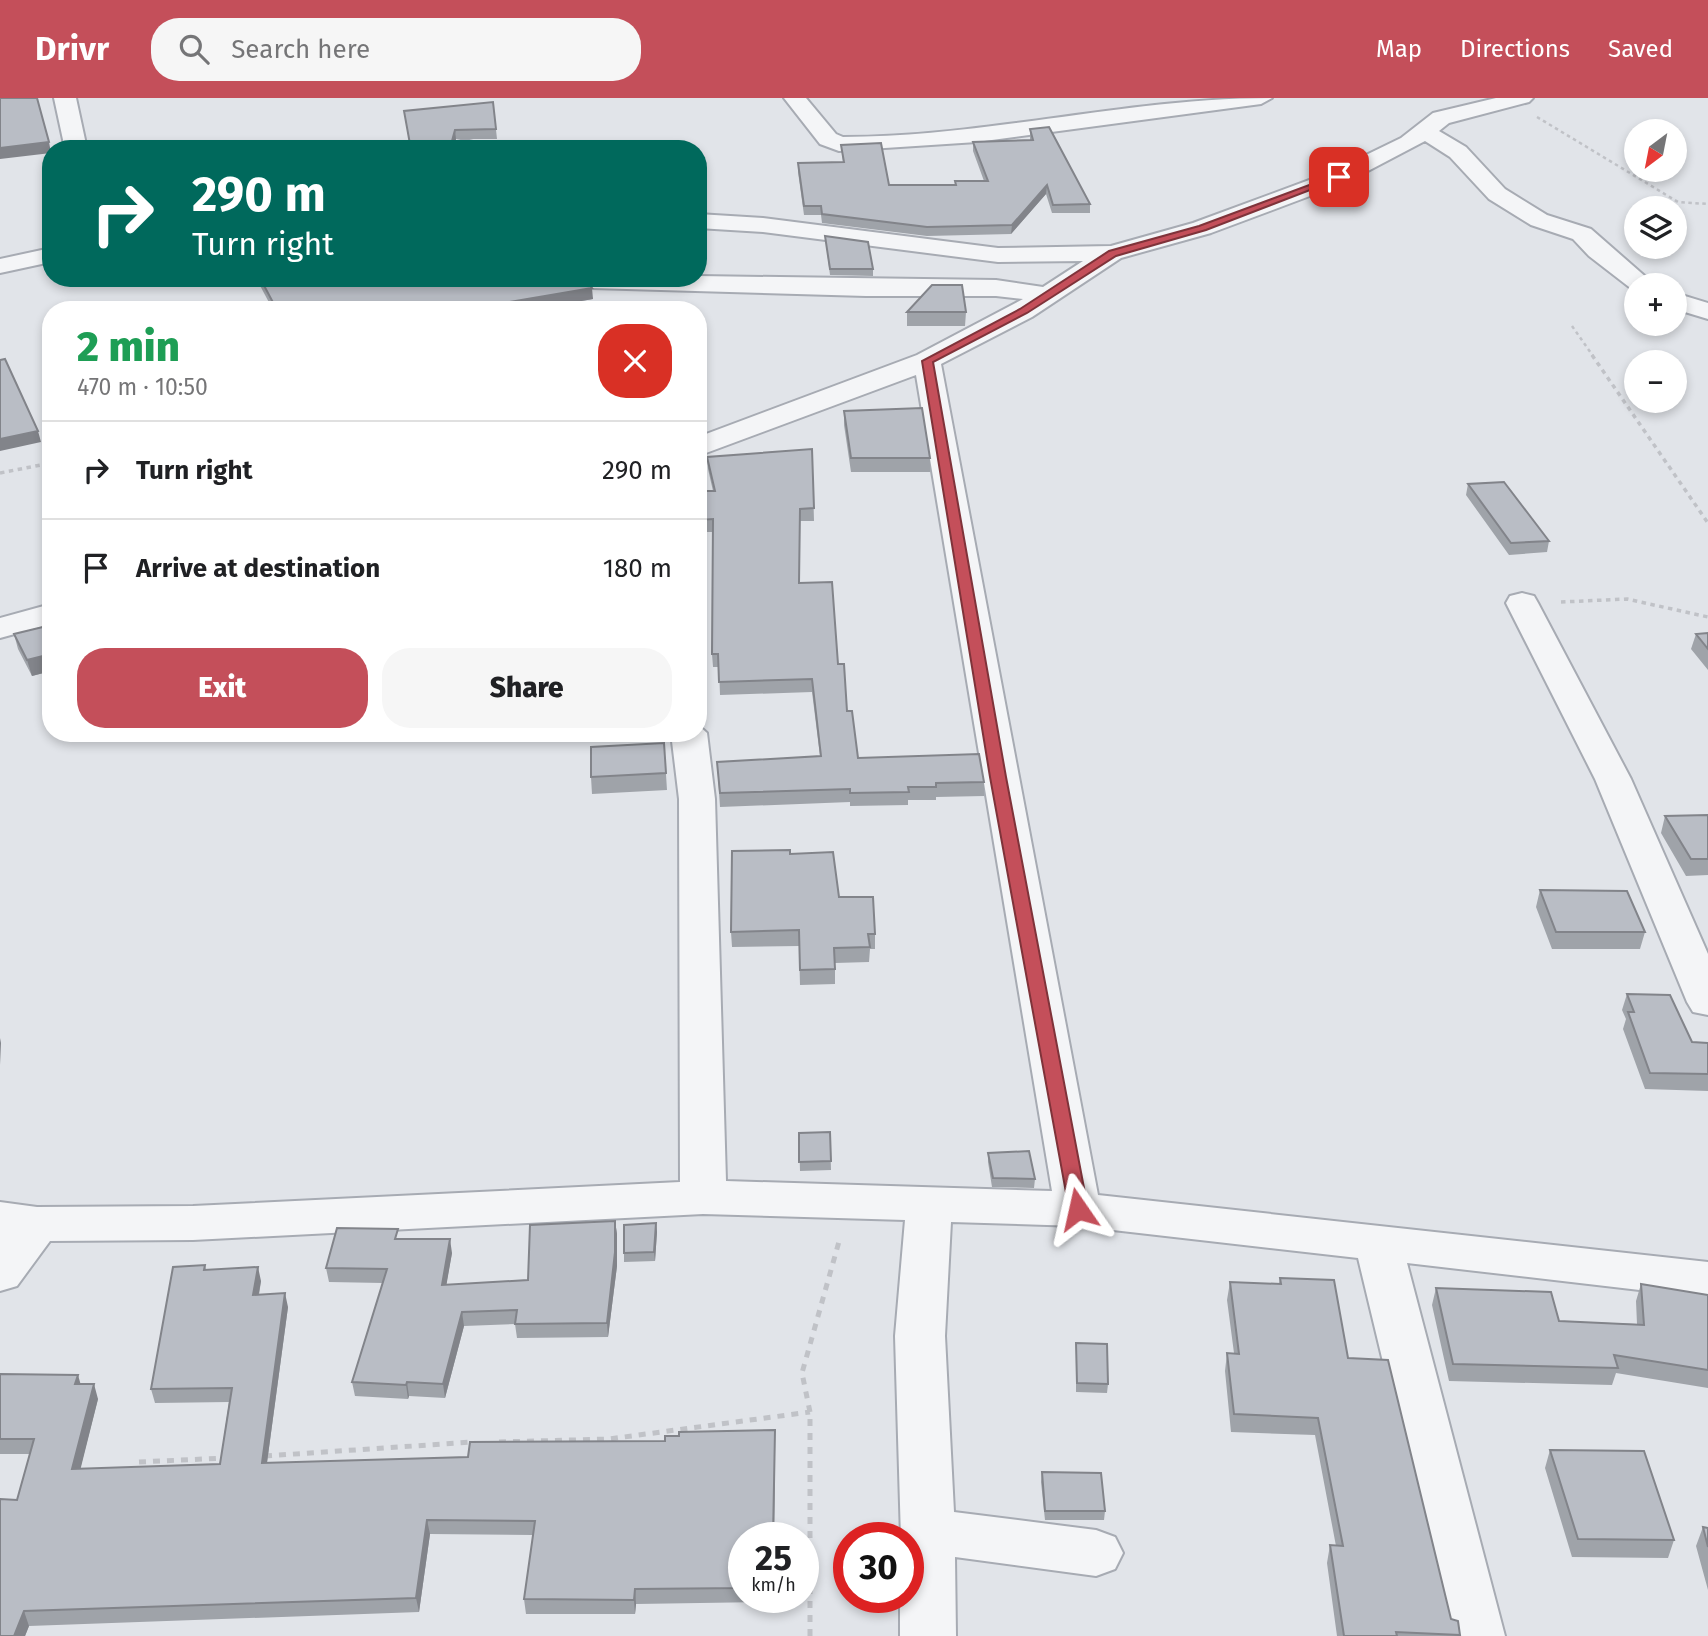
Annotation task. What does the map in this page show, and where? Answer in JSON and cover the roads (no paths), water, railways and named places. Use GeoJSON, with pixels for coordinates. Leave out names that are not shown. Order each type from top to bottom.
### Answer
{"type":"FeatureCollection","features":[{"type":"Feature","properties":{"kind":"street"},"geometry":{"type":"LineString","coordinates":[[65,98],[74,140]]}},
{"type":"Feature","properties":{"kind":"street"},"geometry":{"type":"LineString","coordinates":[[795,98],[828,139],[839,144],[862,144],[977,135],[1261,98]]}},
{"type":"Feature","properties":{"kind":"street"},"geometry":{"type":"LineString","coordinates":[[707,222],[764,225],[998,255],[1112,253],[1202,228],[1339,177],[1409,143],[1441,118],[1516,99]]}},
{"type":"Feature","properties":{"kind":"street"},"geometry":{"type":"LineString","coordinates":[[1424,131],[1458,152],[1497,194],[1539,219],[1582,234],[1626,273]]}},
{"type":"Feature","properties":{"kind":"street"},"geometry":{"type":"LineString","coordinates":[[707,444],[927,361],[1048,295],[1112,253]]}},
{"type":"Feature","properties":{"kind":"street"},"geometry":{"type":"LineString","coordinates":[[0,266],[42,257]]}},
{"type":"Feature","properties":{"kind":"street"},"geometry":{"type":"LineString","coordinates":[[707,283],[996,288],[1048,295]]}},
{"type":"Feature","properties":{"kind":"street"},"geometry":{"type":"LineString","coordinates":[[1687,305],[1708,311]]}},
{"type":"Feature","properties":{"kind":"street"},"geometry":{"type":"LineString","coordinates":[[927,361],[1000,789],[1078,1209]]}},
{"type":"Feature","properties":{"kind":"street"},"geometry":{"type":"LineString","coordinates":[[1522,603],[1613,779],[1708,1002]]}},
{"type":"Feature","properties":{"kind":"street"},"geometry":{"type":"LineString","coordinates":[[0,628],[42,616]]}},
{"type":"Feature","properties":{"kind":"street"},"geometry":{"type":"LineString","coordinates":[[690,742],[697,799],[703,1197]]}},
{"type":"Feature","properties":{"kind":"street"},"geometry":{"type":"LineString","coordinates":[[0,1273],[18,1222],[193,1223],[703,1197],[1078,1209],[1708,1280]]}},
{"type":"Feature","properties":{"kind":"street"},"geometry":{"type":"LineString","coordinates":[[928,1636],[928,1531],[920,1336],[929,1206]]}},
{"type":"Feature","properties":{"kind":"street"},"geometry":{"type":"LineString","coordinates":[[1378,1242],[1477,1636]]}},
{"type":"Feature","properties":{"kind":"street"},"geometry":{"type":"LineString","coordinates":[[928,1531],[1096,1553]]}}]}
